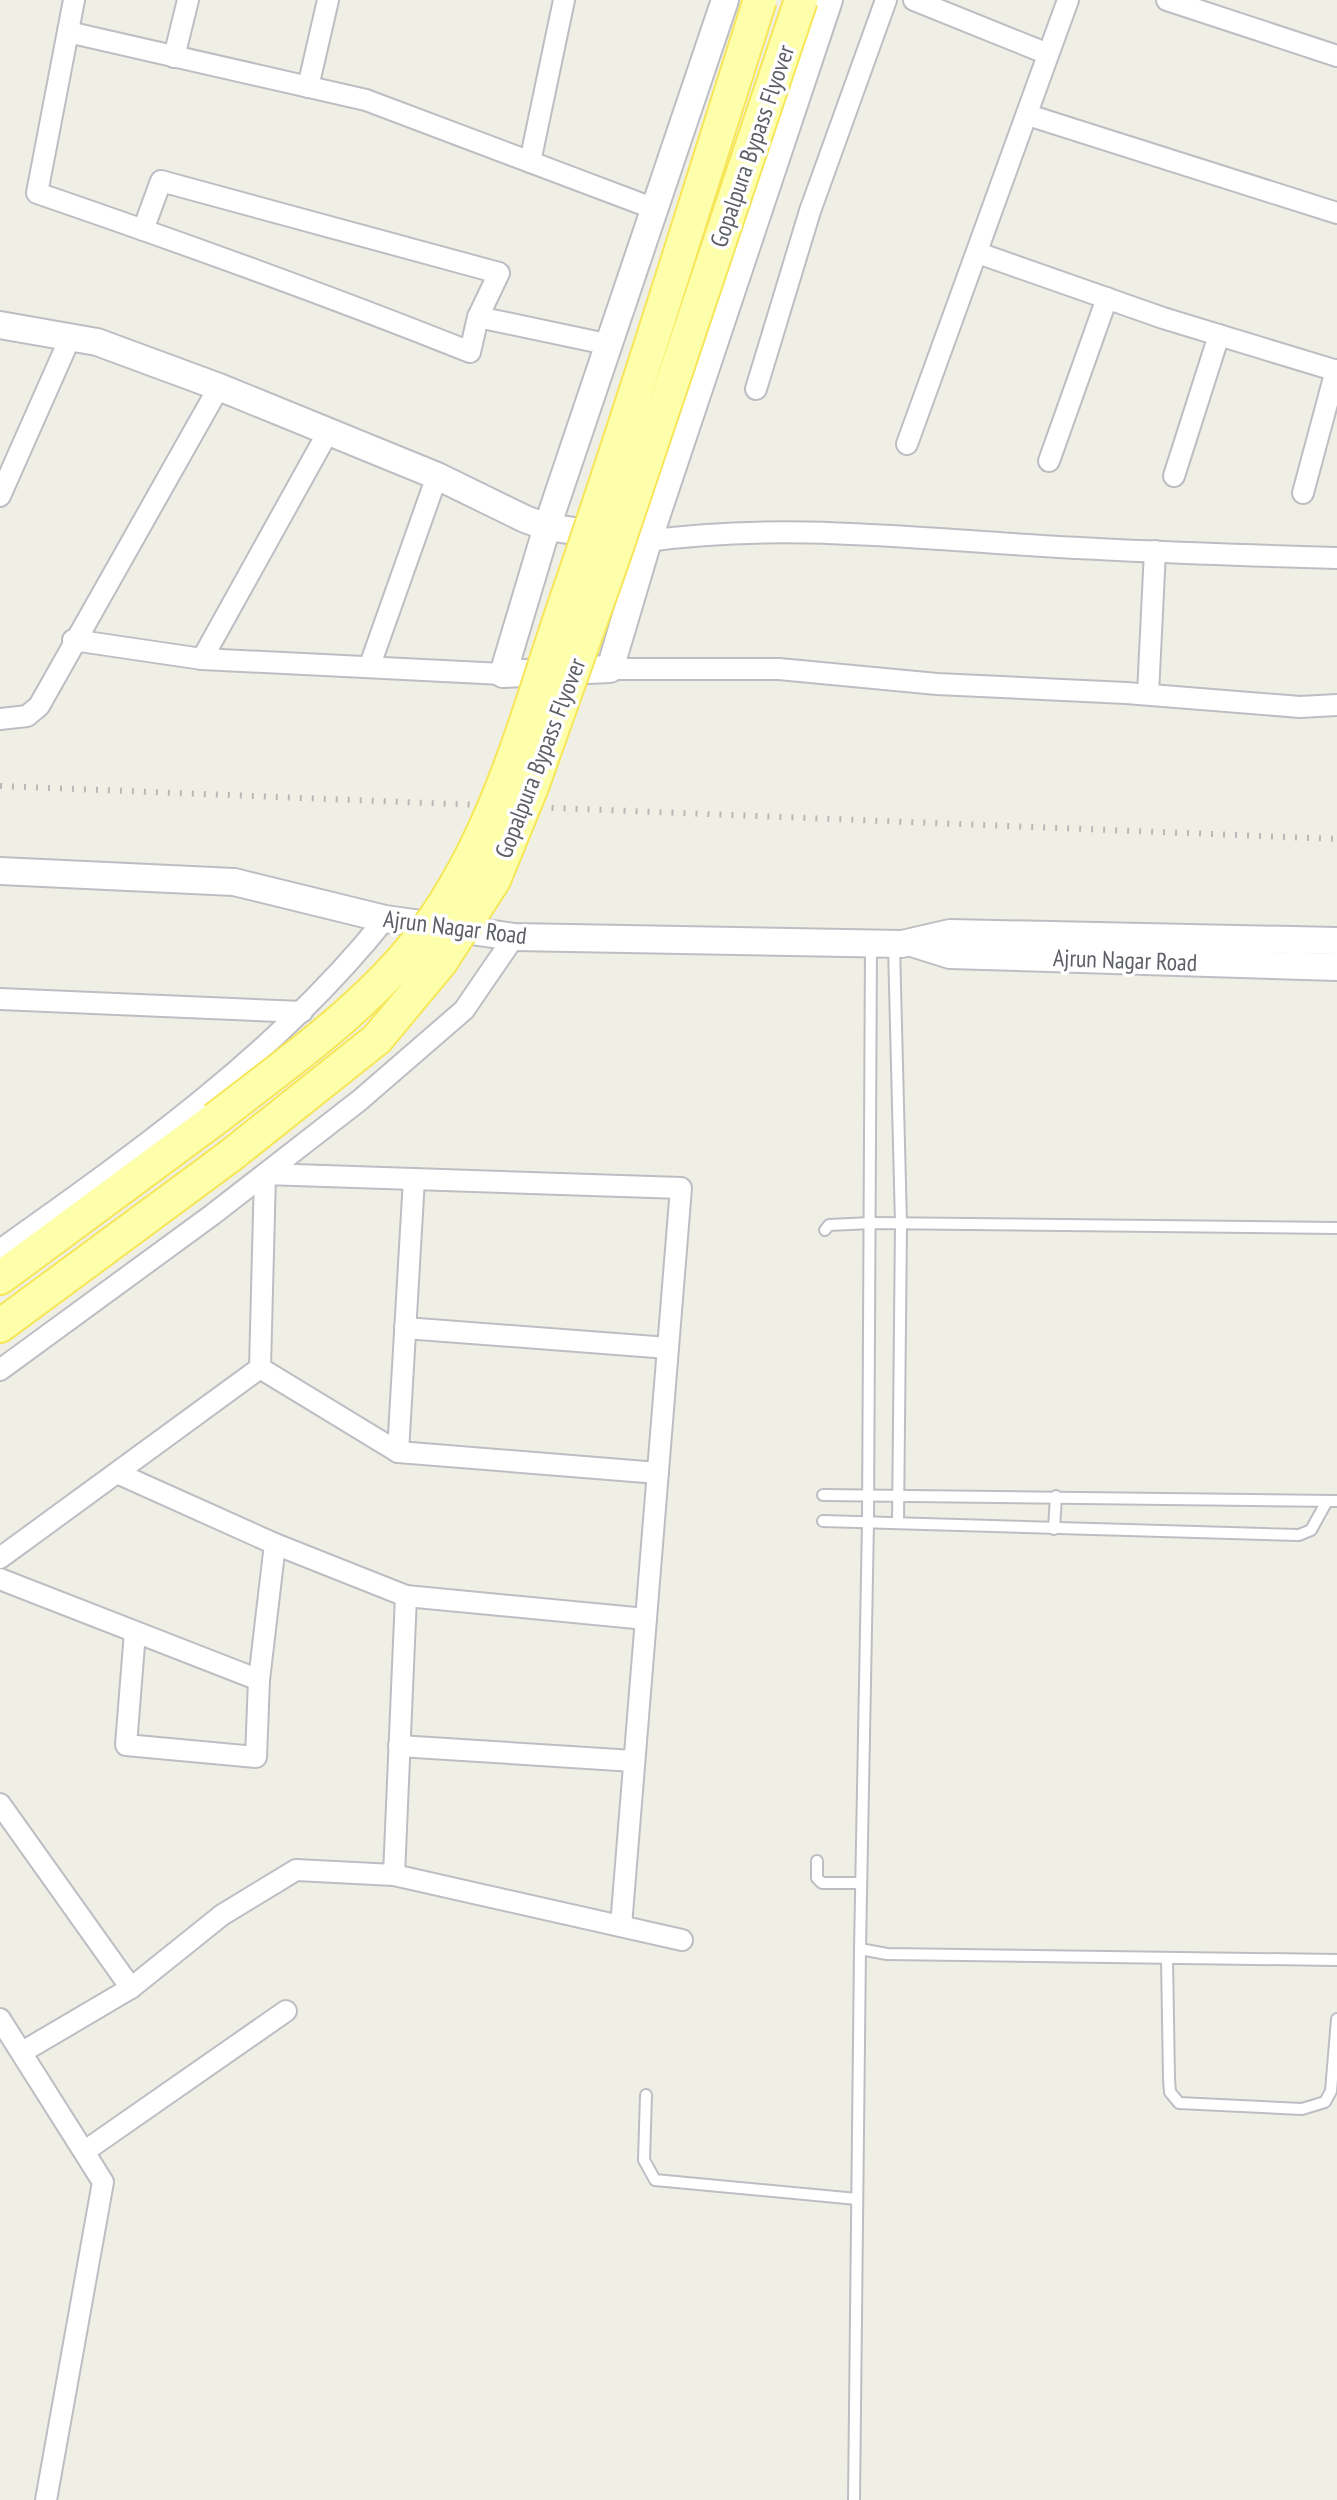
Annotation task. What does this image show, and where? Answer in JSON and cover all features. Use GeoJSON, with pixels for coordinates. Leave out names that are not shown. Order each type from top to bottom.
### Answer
{"type":"FeatureCollection","features":[{"type":"Feature","properties":{"kind":"main road","name":"Gopalpura Bypass Flyover"},"geometry":{"type":"LineString","coordinates":[[0,1278],[329,1031],[413,947],[464,870],[502,789],[591,527],[760,0]]}},
{"type":"Feature","properties":{"kind":"main road","name":"Gopalpura Bypass Flyover"},"geometry":{"type":"LineString","coordinates":[[0,1326],[230,1156],[377,1039],[441,962],[494,880],[532,787],[613,559],[801,0]]}},
{"type":"Feature","properties":{"kind":"street"},"geometry":{"type":"LineString","coordinates":[[74,0],[37,193],[143,230],[272,274],[470,352],[478,317],[499,273],[161,181],[143,230]]}},
{"type":"Feature","properties":{"kind":"street"},"geometry":{"type":"LineString","coordinates":[[174,57],[188,0]]}},
{"type":"Feature","properties":{"kind":"street"},"geometry":{"type":"LineString","coordinates":[[308,87],[328,0]]}},
{"type":"Feature","properties":{"kind":"street"},"geometry":{"type":"LineString","coordinates":[[530,162],[564,0]]}},
{"type":"Feature","properties":{"kind":"street"},"geometry":{"type":"LineString","coordinates":[[503,674],[547,527],[725,0]]}},
{"type":"Feature","properties":{"kind":"street"},"geometry":{"type":"LineString","coordinates":[[610,669],[648,541],[829,0]]}},
{"type":"Feature","properties":{"kind":"street"},"geometry":{"type":"LineString","coordinates":[[756,389],[810,211],[886,0]]}},
{"type":"Feature","properties":{"kind":"street"},"geometry":{"type":"LineString","coordinates":[[914,0],[1048,54]]}},
{"type":"Feature","properties":{"kind":"street"},"geometry":{"type":"LineString","coordinates":[[907,444],[1068,0]]}},
{"type":"Feature","properties":{"kind":"street"},"geometry":{"type":"LineString","coordinates":[[1167,0],[1337,56]]}},
{"type":"Feature","properties":{"kind":"street"},"geometry":{"type":"LineString","coordinates":[[68,32],[366,100],[655,209]]}},
{"type":"Feature","properties":{"kind":"street"},"geometry":{"type":"LineString","coordinates":[[1028,115],[1337,213]]}},
{"type":"Feature","properties":{"kind":"street"},"geometry":{"type":"LineString","coordinates":[[978,253],[1219,335],[1336,371],[1303,493]]}},
{"type":"Feature","properties":{"kind":"street"},"geometry":{"type":"LineString","coordinates":[[1049,461],[1107,298]]}},
{"type":"Feature","properties":{"kind":"street"},"geometry":{"type":"LineString","coordinates":[[478,317],[611,345]]}},
{"type":"Feature","properties":{"kind":"street"},"geometry":{"type":"LineString","coordinates":[[0,325],[97,342],[219,387],[437,476],[547,527],[648,541],[694,535],[822,533],[1337,558]]}},
{"type":"Feature","properties":{"kind":"street"},"geometry":{"type":"LineString","coordinates":[[1174,476],[1219,335]]}},
{"type":"Feature","properties":{"kind":"street"},"geometry":{"type":"LineString","coordinates":[[0,496],[70,338]]}},
{"type":"Feature","properties":{"kind":"street"},"geometry":{"type":"LineString","coordinates":[[0,719],[27,716],[39,706],[73,640],[219,387]]}},
{"type":"Feature","properties":{"kind":"street"},"geometry":{"type":"LineString","coordinates":[[202,659],[328,432]]}},
{"type":"Feature","properties":{"kind":"street"},"geometry":{"type":"LineString","coordinates":[[370,665],[437,476]]}},
{"type":"Feature","properties":{"kind":"street"},"geometry":{"type":"LineString","coordinates":[[1148,694],[1155,551]]}},
{"type":"Feature","properties":{"kind":"street"},"geometry":{"type":"LineString","coordinates":[[73,640],[202,659],[503,674],[610,669],[779,669],[937,684],[1148,694],[1300,707],[1337,705]]}},
{"type":"Feature","properties":{"kind":"street","name":"Ajrun Nagar Road"},"geometry":{"type":"LineString","coordinates":[[0,871],[234,882],[385,919],[514,937],[893,944],[950,955],[1337,967]]}},
{"type":"Feature","properties":{"kind":"street"},"geometry":{"type":"LineString","coordinates":[[0,1250],[174,1122],[268,1047],[385,919]]}},
{"type":"Feature","properties":{"kind":"street","name":"Ajrun Nagar Road"},"geometry":{"type":"LineString","coordinates":[[893,944],[950,933],[1337,941]]}},
{"type":"Feature","properties":{"kind":"street"},"geometry":{"type":"LineString","coordinates":[[0,1370],[360,1100],[464,1010],[514,937]]}},
{"type":"Feature","properties":{"kind":"street"},"geometry":{"type":"LineString","coordinates":[[0,999],[302,1012]]}},
{"type":"Feature","properties":{"kind":"street"},"geometry":{"type":"LineString","coordinates":[[265,1174],[681,1188],[621,1926]]}},
{"type":"Feature","properties":{"kind":"street"},"geometry":{"type":"LineString","coordinates":[[260,1368],[265,1174]]}},
{"type":"Feature","properties":{"kind":"street"},"geometry":{"type":"LineString","coordinates":[[398,1452],[414,1179]]}},
{"type":"Feature","properties":{"kind":"street"},"geometry":{"type":"LineString","coordinates":[[405,1328],[668,1348]]}},
{"type":"Feature","properties":{"kind":"street"},"geometry":{"type":"LineString","coordinates":[[260,1368],[398,1452],[658,1473]]}},
{"type":"Feature","properties":{"kind":"street"},"geometry":{"type":"LineString","coordinates":[[0,1558],[260,1368]]}},
{"type":"Feature","properties":{"kind":"street"},"geometry":{"type":"LineString","coordinates":[[117,1473],[275,1544],[406,1596],[646,1619]]}},
{"type":"Feature","properties":{"kind":"street"},"geometry":{"type":"LineString","coordinates":[[135,1632],[126,1745],[256,1757],[259,1680],[275,1544]]}},
{"type":"Feature","properties":{"kind":"street"},"geometry":{"type":"LineString","coordinates":[[0,1579],[259,1680]]}},
{"type":"Feature","properties":{"kind":"street"},"geometry":{"type":"LineString","coordinates":[[394,1875],[406,1596]]}},
{"type":"Feature","properties":{"kind":"street"},"geometry":{"type":"LineString","coordinates":[[399,1746],[634,1761]]}},
{"type":"Feature","properties":{"kind":"street"},"geometry":{"type":"LineString","coordinates":[[0,1804],[131,1988]]}},
{"type":"Feature","properties":{"kind":"street"},"geometry":{"type":"LineString","coordinates":[[24,2051],[131,1988],[222,1915],[296,1870],[394,1875],[682,1940]]}},
{"type":"Feature","properties":{"kind":"street"},"geometry":{"type":"LineString","coordinates":[[85,2151],[286,2011]]}},
{"type":"Feature","properties":{"kind":"street"},"geometry":{"type":"LineString","coordinates":[[0,2019],[24,2051],[103,2182],[46,2500]]}},
{"type":"Feature","properties":{"kind":"lane"},"geometry":{"type":"LineString","coordinates":[[854,2500],[871,1223],[893,944]]}},
{"type":"Feature","properties":{"kind":"lane"},"geometry":{"type":"LineString","coordinates":[[893,944],[901,1224],[898,1523]]}},
{"type":"Feature","properties":{"kind":"lane"},"geometry":{"type":"LineString","coordinates":[[825,1230],[829,1225],[871,1223],[1337,1228]]}},
{"type":"Feature","properties":{"kind":"lane"},"geometry":{"type":"LineString","coordinates":[[823,1495],[1332,1501]]}},
{"type":"Feature","properties":{"kind":"lane"},"geometry":{"type":"LineString","coordinates":[[1054,1529],[1056,1496]]}},
{"type":"Feature","properties":{"kind":"lane"},"geometry":{"type":"LineString","coordinates":[[823,1521],[1299,1535],[1311,1530],[1332,1501]]}},
{"type":"Feature","properties":{"kind":"lane"},"geometry":{"type":"LineString","coordinates":[[817,1861],[817,1878],[822,1883],[861,1883]]}},
{"type":"Feature","properties":{"kind":"lane"},"geometry":{"type":"LineString","coordinates":[[860,1949],[887,1954],[1337,1960]]}},
{"type":"Feature","properties":{"kind":"lane"},"geometry":{"type":"LineString","coordinates":[[1167,1958],[1170,2092],[1179,2103],[1302,2109],[1325,2102],[1331,2091],[1337,2019]]}},
{"type":"Feature","properties":{"kind":"lane"},"geometry":{"type":"LineString","coordinates":[[646,2095],[644,2160],[655,2180],[857,2199]]}},
{"type":"Feature","properties":{"kind":"railway"},"geometry":{"type":"LineString","coordinates":[[0,786],[1337,839]]}}]}
